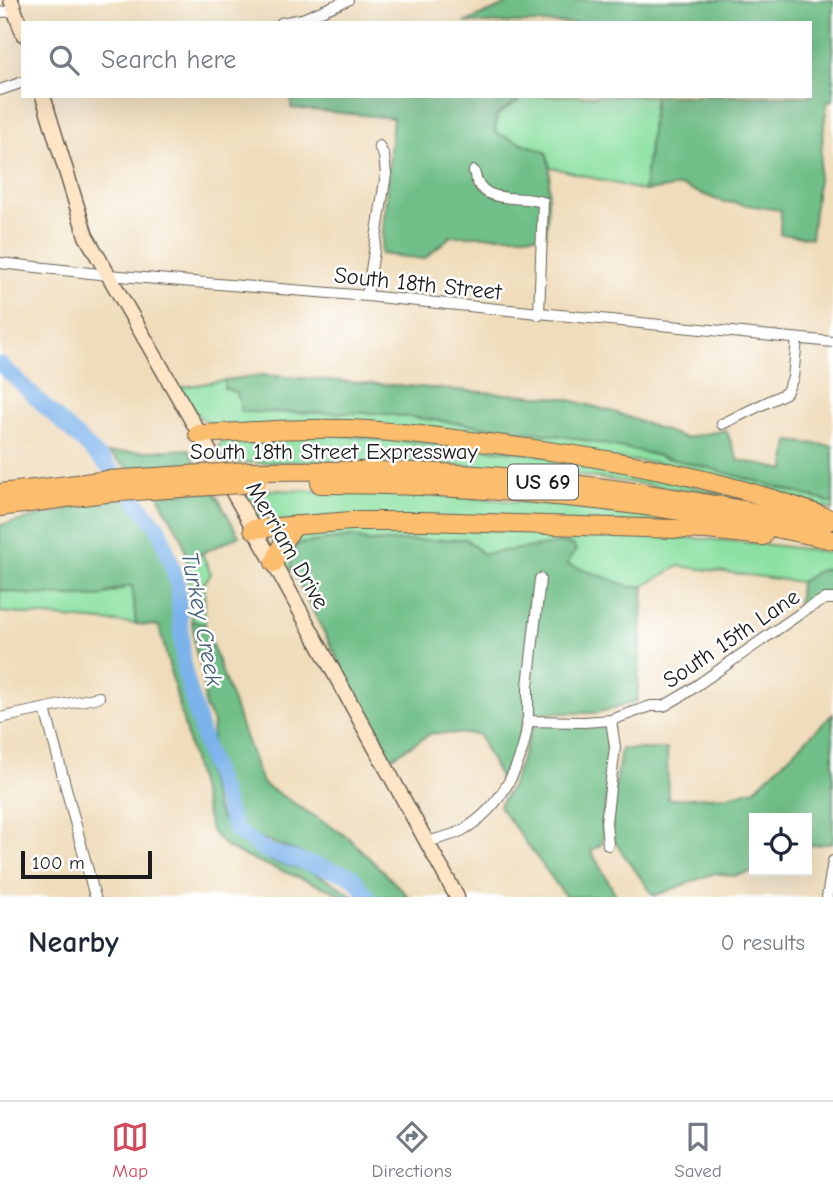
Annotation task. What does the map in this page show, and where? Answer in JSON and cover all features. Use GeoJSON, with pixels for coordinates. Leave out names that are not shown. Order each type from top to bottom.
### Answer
{"type":"FeatureCollection","features":[{"type":"Feature","properties":{"kind":"highway"},"geometry":{"type":"LineString","coordinates":[[198,434],[273,429],[346,429],[406,433],[556,451],[662,469],[833,520]]}},
{"type":"Feature","properties":{"kind":"highway","name":"South 18th Street Expressway"},"geometry":{"type":"LineString","coordinates":[[0,493],[106,493],[253,477],[415,472],[496,477],[650,494],[833,528]]}},
{"type":"Feature","properties":{"kind":"highway","name":"South 18th Street Expressway"},"geometry":{"type":"LineString","coordinates":[[253,477],[542,495],[703,514],[833,540]]}},
{"type":"Feature","properties":{"kind":"highway","name":"South 18th Street Expressway"},"geometry":{"type":"LineString","coordinates":[[0,507],[63,492]]}},
{"type":"Feature","properties":{"kind":"highway"},"geometry":{"type":"LineString","coordinates":[[253,529],[351,521],[425,521],[812,536]]}},
{"type":"Feature","properties":{"kind":"highway"},"geometry":{"type":"LineString","coordinates":[[274,564],[285,538],[296,525]]}},
{"type":"Feature","properties":{"kind":"main road"},"geometry":{"type":"LineString","coordinates":[[13,6],[21,28]]}},
{"type":"Feature","properties":{"kind":"main road","name":"Merriam Drive"},"geometry":{"type":"LineString","coordinates":[[44,98],[86,236],[274,564],[457,897]]}},
{"type":"Feature","properties":{"kind":"street"},"geometry":{"type":"LineString","coordinates":[[292,21],[348,0]]}},
{"type":"Feature","properties":{"kind":"street"},"geometry":{"type":"LineString","coordinates":[[0,12],[13,6]]}},
{"type":"Feature","properties":{"kind":"street"},"geometry":{"type":"LineString","coordinates":[[0,90],[21,83]]}},
{"type":"Feature","properties":{"kind":"street"},"geometry":{"type":"LineString","coordinates":[[368,296],[387,174],[379,146]]}},
{"type":"Feature","properties":{"kind":"street"},"geometry":{"type":"LineString","coordinates":[[474,171],[479,188],[488,195],[543,202],[539,315]]}},
{"type":"Feature","properties":{"kind":"street","name":"South 18th Street"},"geometry":{"type":"LineString","coordinates":[[0,262],[108,275],[368,296],[833,342]]}},
{"type":"Feature","properties":{"kind":"street"},"geometry":{"type":"LineString","coordinates":[[722,424],[786,393],[793,378],[797,339]]}},
{"type":"Feature","properties":{"kind":"street"},"geometry":{"type":"LineString","coordinates":[[425,842],[460,831],[483,815],[500,796],[514,773],[527,721],[540,579]]}},
{"type":"Feature","properties":{"kind":"street","name":"South 15th Lane"},"geometry":{"type":"LineString","coordinates":[[527,721],[611,720],[651,706],[664,706],[808,608],[825,599],[833,599]]}},
{"type":"Feature","properties":{"kind":"street"},"geometry":{"type":"LineString","coordinates":[[0,718],[99,698]]}},
{"type":"Feature","properties":{"kind":"street"},"geometry":{"type":"LineString","coordinates":[[45,709],[96,897]]}},
{"type":"Feature","properties":{"kind":"street"},"geometry":{"type":"LineString","coordinates":[[608,845],[606,822],[615,747],[611,720]]}},
{"type":"Feature","properties":{"kind":"street"},"geometry":{"type":"LineString","coordinates":[[827,897],[833,862]]}},
{"type":"Feature","properties":{"kind":"green space"},"geometry":{"type":"Polygon","coordinates":[[[516,0],[833,0],[833,100],[827,102],[811,238],[780,234],[781,210],[720,201],[682,186],[644,191],[655,98],[812,98],[812,21],[469,21],[516,0]]]}},
{"type":"Feature","properties":{"kind":"green space"},"geometry":{"type":"Polygon","coordinates":[[[292,98],[522,98],[497,115],[495,133],[546,152],[550,167],[546,236],[451,236],[424,259],[381,254],[393,118],[291,108],[292,98]]]}},
{"type":"Feature","properties":{"kind":"green space"},"geometry":{"type":"Polygon","coordinates":[[[522,98],[655,98],[644,191],[550,167],[546,152],[495,133],[497,115],[522,98]]]}},
{"type":"Feature","properties":{"kind":"green space"},"geometry":{"type":"Polygon","coordinates":[[[261,375],[563,398],[614,412],[685,438],[726,430],[738,460],[785,470],[789,441],[833,446],[833,503],[713,469],[563,436],[377,413],[242,412],[237,393],[224,388],[225,380],[261,375]]]}},
{"type":"Feature","properties":{"kind":"green space"},"geometry":{"type":"Polygon","coordinates":[[[225,380],[224,388],[237,392],[242,412],[377,413],[563,436],[713,469],[833,503],[833,510],[659,463],[216,425],[203,420],[178,388],[225,380]]]}},
{"type":"Feature","properties":{"kind":"green space"},"geometry":{"type":"Polygon","coordinates":[[[321,433],[576,458],[737,497],[575,475],[451,465],[344,461],[228,463],[218,453],[218,447],[224,439],[321,433]]]}},
{"type":"Feature","properties":{"kind":"green space"},"geometry":{"type":"Polygon","coordinates":[[[188,449],[197,464],[128,468],[108,453],[188,449]]]}},
{"type":"Feature","properties":{"kind":"green space"},"geometry":{"type":"Polygon","coordinates":[[[244,490],[358,492],[528,502],[697,523],[259,521],[255,518],[257,513],[244,490]]]}},
{"type":"Feature","properties":{"kind":"green space"},"geometry":{"type":"Polygon","coordinates":[[[214,491],[239,536],[187,560],[182,538],[159,494],[214,491]]]}},
{"type":"Feature","properties":{"kind":"green space"},"geometry":{"type":"Polygon","coordinates":[[[123,496],[152,529],[166,558],[173,593],[182,683],[216,807],[225,824],[252,851],[274,862],[311,872],[354,897],[340,897],[334,891],[246,857],[226,847],[211,831],[159,626],[136,624],[132,585],[100,597],[26,594],[0,590],[0,525],[68,510],[68,504],[123,496]]]}},
{"type":"Feature","properties":{"kind":"green space"},"geometry":{"type":"Polygon","coordinates":[[[384,527],[609,533],[721,540],[833,553],[833,568],[818,571],[800,582],[679,566],[644,586],[631,587],[567,564],[562,543],[482,554],[466,539],[368,542],[352,537],[298,544],[291,554],[291,568],[285,572],[284,555],[299,533],[384,527]]]}},
{"type":"Feature","properties":{"kind":"green space"},"geometry":{"type":"Polygon","coordinates":[[[353,537],[368,542],[466,539],[483,554],[562,543],[573,545],[576,550],[567,564],[631,587],[644,586],[637,701],[597,713],[524,713],[520,742],[503,784],[478,734],[432,733],[389,759],[291,568],[291,554],[298,544],[353,537]]]}},
{"type":"Feature","properties":{"kind":"green space"},"geometry":{"type":"Polygon","coordinates":[[[202,553],[211,574],[204,583],[205,625],[192,621],[187,560],[202,553]]]}},
{"type":"Feature","properties":{"kind":"green space"},"geometry":{"type":"Polygon","coordinates":[[[833,568],[833,590],[798,608],[800,582],[818,571],[833,568]]]}},
{"type":"Feature","properties":{"kind":"green space"},"geometry":{"type":"Polygon","coordinates":[[[132,585],[136,624],[0,612],[0,590],[26,594],[99,597],[132,585]]]}},
{"type":"Feature","properties":{"kind":"green space"},"geometry":{"type":"Polygon","coordinates":[[[192,621],[205,625],[262,783],[349,838],[409,897],[376,897],[347,870],[252,835],[238,823],[211,749],[213,722],[205,707],[202,669],[196,653],[192,621]]]}},
{"type":"Feature","properties":{"kind":"green space"},"geometry":{"type":"Polygon","coordinates":[[[833,714],[833,843],[812,845],[812,813],[749,813],[749,873],[734,876],[715,873],[654,896],[614,841],[611,816],[621,749],[667,749],[668,799],[728,796],[755,789],[833,714]]]}},
{"type":"Feature","properties":{"kind":"green space"},"geometry":{"type":"Polygon","coordinates":[[[605,722],[609,725],[610,749],[602,844],[591,851],[617,897],[566,897],[499,806],[512,785],[534,723],[605,722]]]}},
{"type":"Feature","properties":{"kind":"waterway","name":"Turkey Creek"},"geometry":{"type":"LineString","coordinates":[[0,364],[106,464],[160,530],[177,582],[184,669],[206,749],[235,830],[266,851],[352,876],[368,897]]}}]}
